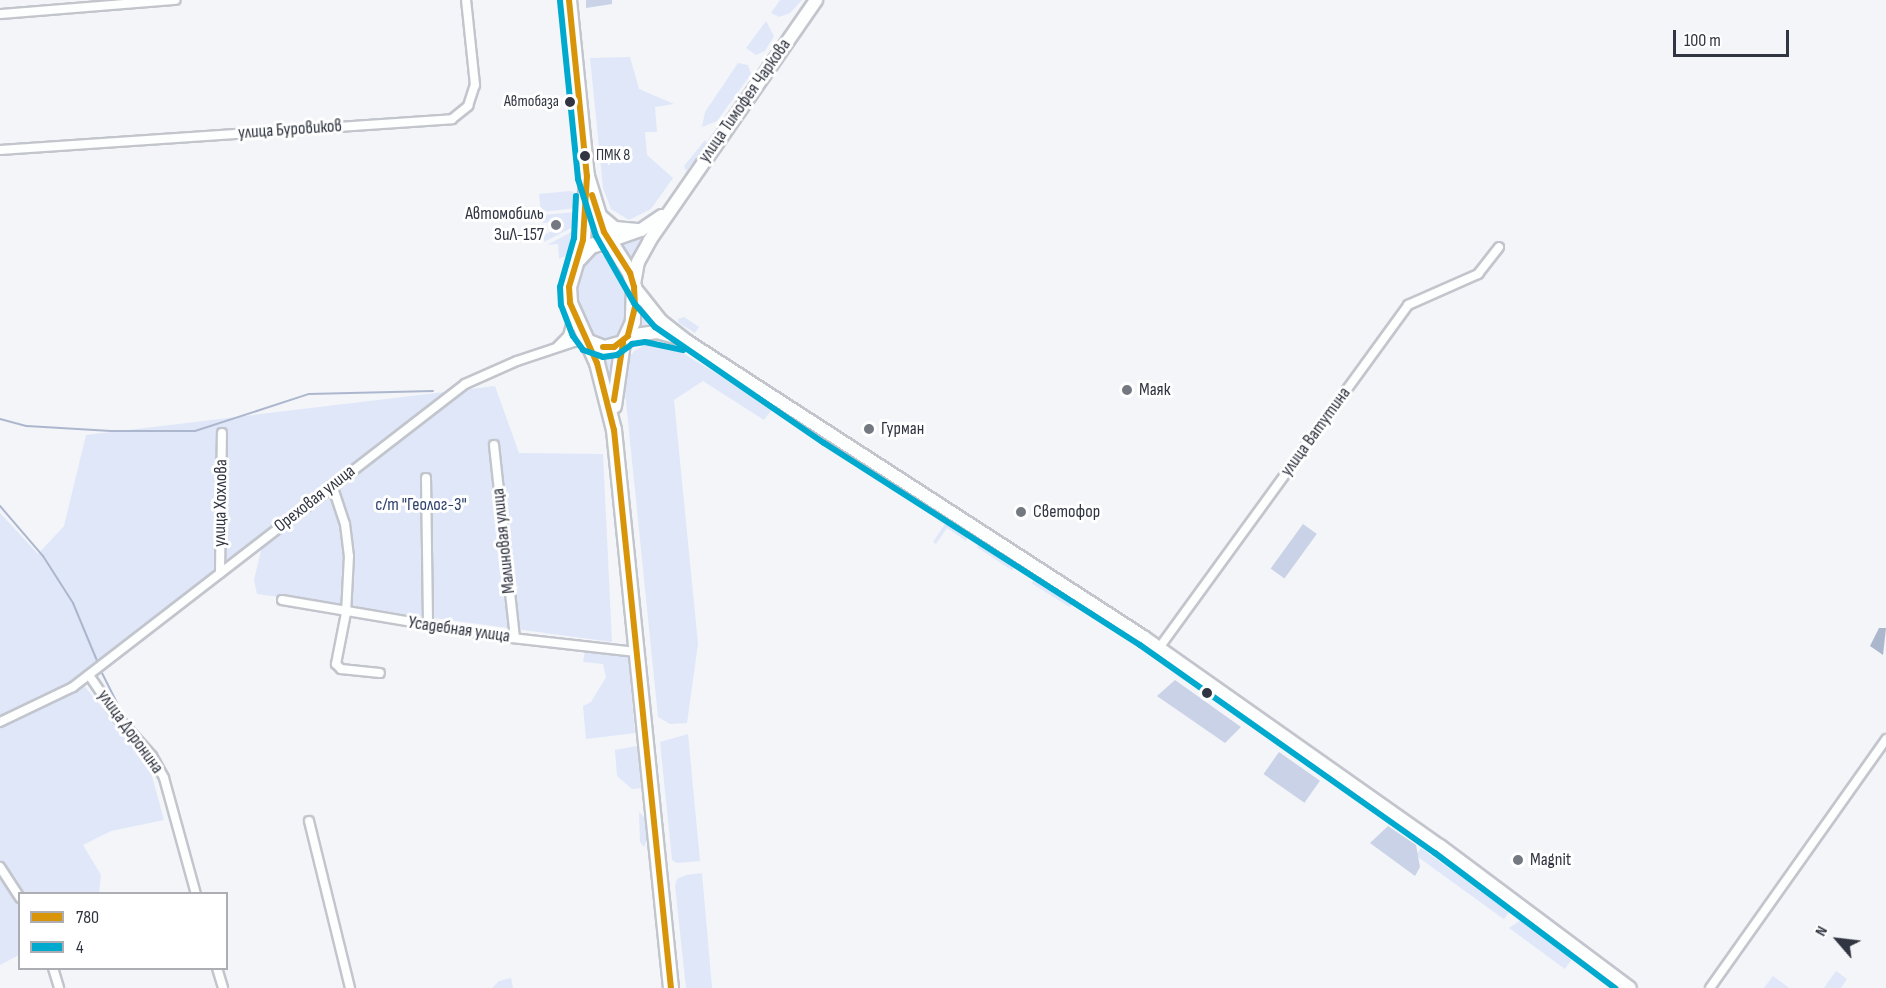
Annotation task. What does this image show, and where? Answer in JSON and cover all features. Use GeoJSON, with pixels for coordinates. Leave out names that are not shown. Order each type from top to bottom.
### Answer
{"type":"FeatureCollection","features":[{"type":"Feature","properties":{"kind":"main road"},"geometry":{"type":"LineString","coordinates":[[569,0],[586,176],[583,240],[569,287],[573,317],[588,342],[603,380],[614,430],[671,988]]}},
{"type":"Feature","properties":{"kind":"main road","name":"улица Тимофея Чаркова"},"geometry":{"type":"LineString","coordinates":[[675,202],[816,0]]}},
{"type":"Feature","properties":{"kind":"main road"},"geometry":{"type":"LineString","coordinates":[[586,176],[597,213],[609,241],[634,286],[661,321],[688,342],[1159,648],[1448,852],[1630,988]]}},
{"type":"Feature","properties":{"kind":"main road"},"geometry":{"type":"LineString","coordinates":[[578,261],[591,246],[641,230],[675,202]]}},
{"type":"Feature","properties":{"kind":"main road"},"geometry":{"type":"LineString","coordinates":[[614,430],[616,378],[626,340],[634,286],[643,251],[675,202]]}},
{"type":"Feature","properties":{"kind":"main road"},"geometry":{"type":"LineString","coordinates":[[597,213],[615,228],[641,230]]}},
{"type":"Feature","properties":{"kind":"main road"},"geometry":{"type":"LineString","coordinates":[[588,342],[604,348],[657,332],[688,342]]}},
{"type":"Feature","properties":{"kind":"street"},"geometry":{"type":"LineString","coordinates":[[0,14],[175,0]]}},
{"type":"Feature","properties":{"kind":"street","name":"улица Буровиков"},"geometry":{"type":"LineString","coordinates":[[0,150],[452,119],[468,106],[475,86],[466,0]]}},
{"type":"Feature","properties":{"kind":"street","name":"улица Ватутина"},"geometry":{"type":"LineString","coordinates":[[1159,648],[1408,306],[1478,274],[1499,247]]}},
{"type":"Feature","properties":{"kind":"street"},"geometry":{"type":"LineString","coordinates":[[556,348],[568,336],[573,317]]}},
{"type":"Feature","properties":{"kind":"street","name":"Ореховая улица"},"geometry":{"type":"LineString","coordinates":[[89,675],[465,384],[556,348],[588,342]]}},
{"type":"Feature","properties":{"kind":"street","name":"улица Хохлова"},"geometry":{"type":"LineString","coordinates":[[220,573],[222,433]]}},
{"type":"Feature","properties":{"kind":"street","name":"Малиновая улица"},"geometry":{"type":"LineString","coordinates":[[494,445],[515,638]]}},
{"type":"Feature","properties":{"kind":"street"},"geometry":{"type":"LineString","coordinates":[[426,478],[428,626]]}},
{"type":"Feature","properties":{"kind":"street"},"geometry":{"type":"LineString","coordinates":[[332,485],[345,524],[349,556],[346,614],[336,664],[341,669],[380,673]]}},
{"type":"Feature","properties":{"kind":"street","name":"Усадебная улица"},"geometry":{"type":"LineString","coordinates":[[282,600],[346,614],[515,638],[636,652]]}},
{"type":"Feature","properties":{"kind":"street"},"geometry":{"type":"LineString","coordinates":[[0,722],[73,687],[89,675]]}},
{"type":"Feature","properties":{"kind":"street","name":"улица Доронина"},"geometry":{"type":"LineString","coordinates":[[89,675],[118,718],[152,756],[164,778],[195,892]]}},
{"type":"Feature","properties":{"kind":"street"},"geometry":{"type":"LineString","coordinates":[[1710,988],[1886,739]]}},
{"type":"Feature","properties":{"kind":"street"},"geometry":{"type":"LineString","coordinates":[[309,821],[350,988]]}},
{"type":"Feature","properties":{"kind":"street"},"geometry":{"type":"LineString","coordinates":[[0,867],[18,895]]}},
{"type":"Feature","properties":{"kind":"street"},"geometry":{"type":"LineString","coordinates":[[53,970],[59,988]]}},
{"type":"Feature","properties":{"kind":"street"},"geometry":{"type":"LineString","coordinates":[[211,988],[222,987],[217,970]]}},
{"type":"Feature","properties":{"kind":"green space"},"geometry":{"type":"Polygon","coordinates":[[[780,0],[802,0],[790,13],[779,17],[771,13],[780,0]]]}},
{"type":"Feature","properties":{"kind":"green space"},"geometry":{"type":"Polygon","coordinates":[[[766,21],[774,36],[765,51],[756,55],[746,48],[766,21]]]}},
{"type":"Feature","properties":{"kind":"green space"},"geometry":{"type":"Polygon","coordinates":[[[630,57],[639,89],[674,104],[655,107],[657,132],[645,132],[647,155],[673,178],[651,209],[629,220],[611,209],[603,188],[590,58],[630,57]]]}},
{"type":"Feature","properties":{"kind":"green space"},"geometry":{"type":"Polygon","coordinates":[[[738,63],[748,65],[751,74],[717,121],[702,127],[705,112],[738,63]]]}},
{"type":"Feature","properties":{"kind":"green space"},"geometry":{"type":"Polygon","coordinates":[[[705,140],[708,145],[686,171],[684,166],[705,140]]]}},
{"type":"Feature","properties":{"kind":"green space"},"geometry":{"type":"Polygon","coordinates":[[[570,191],[575,193],[577,208],[541,212],[539,194],[570,191]]]}},
{"type":"Feature","properties":{"kind":"green space"},"geometry":{"type":"Polygon","coordinates":[[[577,212],[577,225],[544,242],[544,235],[562,226],[561,221],[543,223],[542,215],[577,212]]]}},
{"type":"Feature","properties":{"kind":"green space"},"geometry":{"type":"Polygon","coordinates":[[[575,230],[567,255],[559,259],[558,244],[547,245],[575,230]]]}},
{"type":"Feature","properties":{"kind":"green space"},"geometry":{"type":"Polygon","coordinates":[[[650,232],[633,265],[620,243],[650,232]]]}},
{"type":"Feature","properties":{"kind":"green space"},"geometry":{"type":"Polygon","coordinates":[[[598,252],[616,264],[628,296],[623,322],[616,335],[605,339],[592,333],[585,322],[576,295],[581,271],[592,254],[598,252]]]}},
{"type":"Feature","properties":{"kind":"green space"},"geometry":{"type":"Polygon","coordinates":[[[640,305],[646,314],[662,328],[634,329],[640,305]]]}},
{"type":"Feature","properties":{"kind":"green space"},"geometry":{"type":"Polygon","coordinates":[[[684,317],[699,327],[695,333],[679,323],[678,319],[684,317]]]}},
{"type":"Feature","properties":{"kind":"green space"},"geometry":{"type":"Polygon","coordinates":[[[651,342],[681,352],[773,408],[764,420],[703,381],[674,400],[698,644],[687,723],[670,724],[658,717],[625,392],[628,360],[634,351],[651,342]]]}},
{"type":"Feature","properties":{"kind":"green space"},"geometry":{"type":"Polygon","coordinates":[[[616,353],[610,387],[601,355],[616,353]]]}},
{"type":"Feature","properties":{"kind":"green space","name":"с/т \"Геолог-3\""},"geometry":{"type":"Polygon","coordinates":[[[495,386],[519,453],[603,454],[612,642],[257,594],[254,580],[262,546],[78,678],[149,765],[164,820],[111,831],[83,845],[101,875],[99,892],[18,892],[18,956],[0,965],[0,513],[38,554],[64,526],[86,435],[495,386]]]}},
{"type":"Feature","properties":{"kind":"green space"},"geometry":{"type":"Polygon","coordinates":[[[947,521],[968,535],[966,541],[947,528],[936,544],[933,542],[947,521]]]}},
{"type":"Feature","properties":{"kind":"green space"},"geometry":{"type":"Polygon","coordinates":[[[979,544],[1014,567],[1012,570],[977,547],[979,544]]]}},
{"type":"Feature","properties":{"kind":"green space"},"geometry":{"type":"Polygon","coordinates":[[[1034,580],[1072,604],[1070,607],[1032,583],[1034,580]]]}},
{"type":"Feature","properties":{"kind":"green space"},"geometry":{"type":"Polygon","coordinates":[[[585,651],[628,657],[635,733],[586,739],[583,706],[591,702],[606,677],[603,664],[583,662],[585,651]]]}},
{"type":"Feature","properties":{"kind":"green space"},"geometry":{"type":"Polygon","coordinates":[[[688,734],[700,861],[677,863],[672,860],[660,742],[688,734]]]}},
{"type":"Feature","properties":{"kind":"green space"},"geometry":{"type":"Polygon","coordinates":[[[637,746],[641,788],[632,789],[617,776],[615,750],[637,746]]]}},
{"type":"Feature","properties":{"kind":"green space"},"geometry":{"type":"Polygon","coordinates":[[[639,812],[644,817],[647,840],[644,847],[640,842],[639,812]]]}},
{"type":"Feature","properties":{"kind":"green space"},"geometry":{"type":"Polygon","coordinates":[[[1421,848],[1509,912],[1504,919],[1416,855],[1421,848]]]}},
{"type":"Feature","properties":{"kind":"green space"},"geometry":{"type":"Polygon","coordinates":[[[702,873],[712,988],[686,988],[675,886],[677,879],[702,873]]]}},
{"type":"Feature","properties":{"kind":"green space"},"geometry":{"type":"Polygon","coordinates":[[[1521,920],[1572,959],[1565,969],[1509,928],[1521,920]]]}},
{"type":"Feature","properties":{"kind":"green space"},"geometry":{"type":"Polygon","coordinates":[[[1836,971],[1847,979],[1841,988],[1824,988],[1836,971]]]}},
{"type":"Feature","properties":{"kind":"green space"},"geometry":{"type":"Polygon","coordinates":[[[1773,976],[1789,988],[1764,988],[1773,976]]]}},
{"type":"Feature","properties":{"kind":"green space"},"geometry":{"type":"Polygon","coordinates":[[[511,978],[513,988],[492,988],[499,981],[511,978]]]}},
{"type":"Feature","properties":{"kind":"shaded area"},"geometry":{"type":"Polygon","coordinates":[[[586,0],[612,0],[612,4],[586,8],[586,0]]]}},
{"type":"Feature","properties":{"kind":"shaded area"},"geometry":{"type":"Polygon","coordinates":[[[1303,524],[1317,534],[1284,578],[1271,568],[1303,524]]]}},
{"type":"Feature","properties":{"kind":"shaded area"},"geometry":{"type":"Polygon","coordinates":[[[1879,628],[1886,628],[1883,655],[1870,646],[1879,628]]]}},
{"type":"Feature","properties":{"kind":"shaded area"},"geometry":{"type":"Polygon","coordinates":[[[1175,680],[1241,727],[1225,743],[1157,696],[1175,680]]]}},
{"type":"Feature","properties":{"kind":"shaded area"},"geometry":{"type":"Polygon","coordinates":[[[1279,752],[1320,781],[1304,803],[1264,774],[1279,752]]]}},
{"type":"Feature","properties":{"kind":"shaded area"},"geometry":{"type":"Polygon","coordinates":[[[1388,826],[1416,845],[1420,867],[1415,876],[1370,843],[1388,826]]]}},
{"type":"Feature","properties":{"kind":"waterway"},"geometry":{"type":"LineString","coordinates":[[0,419],[27,426],[111,431],[195,431],[309,394],[433,391]]}},
{"type":"Feature","properties":{"kind":"waterway"},"geometry":{"type":"LineString","coordinates":[[0,506],[43,556],[73,603],[98,663]]}},
{"type":"Feature","properties":{"kind":"waterway"},"geometry":{"type":"LineString","coordinates":[[102,673],[121,711]]}},
{"type":"Feature","properties":{"kind":"transit line","name":"780"},"geometry":{"type":"LineString","coordinates":[[569,0],[587,176],[583,240],[569,287],[570,303],[597,363],[614,430],[671,988]]}},
{"type":"Feature","properties":{"kind":"transit line","name":"4"},"geometry":{"type":"LineString","coordinates":[[560,1],[578,179],[596,236],[634,303],[655,327],[824,443],[1140,645],[1435,853],[1615,988]]}},
{"type":"Feature","properties":{"kind":"transit line","name":"780"},"geometry":{"type":"LineString","coordinates":[[592,195],[604,232],[630,273],[634,287],[635,307],[628,336],[614,347],[603,347]]}},
{"type":"Feature","properties":{"kind":"transit line","name":"4"},"geometry":{"type":"LineString","coordinates":[[576,196],[574,238],[560,287],[561,305],[573,336],[583,350],[603,357],[617,355],[632,344],[645,342],[683,350]]}},
{"type":"Feature","properties":{"kind":"transit line","name":"780"},"geometry":{"type":"LineString","coordinates":[[614,400],[623,343]]}},
{"type":"Feature","properties":{"kind":"place","name":"Автобаза"},"geometry":{"type":"Point","coordinates":[570,102]}},
{"type":"Feature","properties":{"kind":"place","name":"ПМК 8"},"geometry":{"type":"Point","coordinates":[585,156]}},
{"type":"Feature","properties":{"kind":"place","name":"Автомобиль ЗиЛ-157"},"geometry":{"type":"Point","coordinates":[556,225]}},
{"type":"Feature","properties":{"kind":"place","name":"Маяк"},"geometry":{"type":"Point","coordinates":[1127,390]}},
{"type":"Feature","properties":{"kind":"place","name":"Гурман"},"geometry":{"type":"Point","coordinates":[869,429]}},
{"type":"Feature","properties":{"kind":"place","name":"Светофор"},"geometry":{"type":"Point","coordinates":[1021,512]}},
{"type":"Feature","properties":{"kind":"place","name":"Magnit"},"geometry":{"type":"Point","coordinates":[1518,860]}}]}
